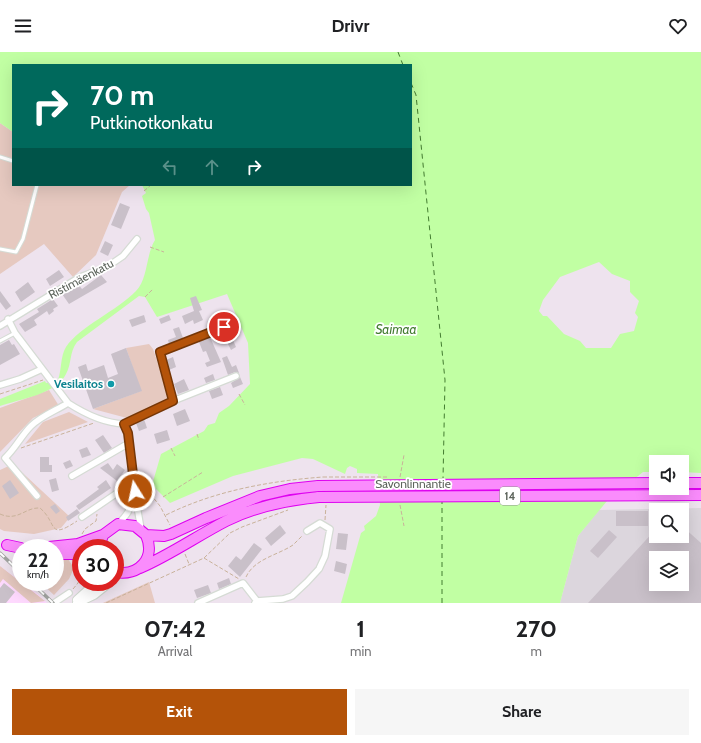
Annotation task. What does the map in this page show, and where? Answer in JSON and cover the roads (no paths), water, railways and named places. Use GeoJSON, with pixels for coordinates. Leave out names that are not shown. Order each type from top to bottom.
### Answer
{"type":"FeatureCollection","features":[{"type":"Feature","properties":{"kind":"highway","name":"Savonlinnantie"},"geometry":{"type":"LineString","coordinates":[[144,532],[164,536],[260,496],[290,489],[318,486],[649,483]]}},
{"type":"Feature","properties":{"kind":"highway"},"geometry":{"type":"LineString","coordinates":[[689,483],[701,483]]}},
{"type":"Feature","properties":{"kind":"highway","name":"Savonlinnantie"},"geometry":{"type":"LineString","coordinates":[[140,568],[227,521],[250,512],[294,500],[322,501],[701,495]]}},
{"type":"Feature","properties":{"kind":"highway"},"geometry":{"type":"LineString","coordinates":[[64,545],[78,544],[103,535],[118,524]]}},
{"type":"Feature","properties":{"kind":"highway","name":"14"},"geometry":{"type":"LineString","coordinates":[[118,524],[129,524],[144,532]]}},
{"type":"Feature","properties":{"kind":"highway"},"geometry":{"type":"LineString","coordinates":[[140,568],[149,550],[144,532]]}},
{"type":"Feature","properties":{"kind":"highway"},"geometry":{"type":"LineString","coordinates":[[102,539],[103,535]]}},
{"type":"Feature","properties":{"kind":"highway"},"geometry":{"type":"LineString","coordinates":[[6,545],[12,546]]}},
{"type":"Feature","properties":{"kind":"highway","name":"14"},"geometry":{"type":"LineString","coordinates":[[124,573],[133,572],[140,568]]}},
{"type":"Feature","properties":{"kind":"main road"},"geometry":{"type":"LineString","coordinates":[[75,603],[88,591]]}},
{"type":"Feature","properties":{"kind":"main road"},"geometry":{"type":"LineString","coordinates":[[75,603],[94,595],[99,591]]}},
{"type":"Feature","properties":{"kind":"street","name":"Ristimäenkatu"},"geometry":{"type":"LineString","coordinates":[[0,326],[80,277],[107,267],[123,256],[137,239]]}},
{"type":"Feature","properties":{"kind":"street"},"geometry":{"type":"LineString","coordinates":[[8,320],[15,333],[42,369],[49,381],[68,403],[79,411],[109,423],[124,424],[173,401],[236,376]]}},
{"type":"Feature","properties":{"kind":"street"},"geometry":{"type":"LineString","coordinates":[[173,401],[160,352],[224,327]]}},
{"type":"Feature","properties":{"kind":"street"},"geometry":{"type":"LineString","coordinates":[[0,385],[20,379],[42,369]]}},
{"type":"Feature","properties":{"kind":"street"},"geometry":{"type":"LineString","coordinates":[[37,496],[5,458],[13,451],[29,428],[40,418],[68,403]]}},
{"type":"Feature","properties":{"kind":"street"},"geometry":{"type":"LineString","coordinates":[[124,424],[128,433],[133,488],[138,517],[144,532]]}},
{"type":"Feature","properties":{"kind":"street"},"geometry":{"type":"LineString","coordinates":[[72,476],[129,443]]}},
{"type":"Feature","properties":{"kind":"street"},"geometry":{"type":"LineString","coordinates":[[82,517],[120,491],[133,488]]}},
{"type":"Feature","properties":{"kind":"street"},"geometry":{"type":"LineString","coordinates":[[118,524],[128,512],[133,488]]}},
{"type":"Feature","properties":{"kind":"street"},"geometry":{"type":"LineString","coordinates":[[198,603],[243,583],[256,602],[283,599],[292,596],[319,569],[325,556],[330,529],[320,523],[307,531]]}},
{"type":"Feature","properties":{"kind":"street"},"geometry":{"type":"LineString","coordinates":[[54,603],[69,593]]}},
{"type":"Feature","properties":{"kind":"lane"},"geometry":{"type":"LineString","coordinates":[[0,157],[12,162]]}},
{"type":"Feature","properties":{"kind":"lane"},"geometry":{"type":"LineString","coordinates":[[0,249],[16,252],[23,239],[37,186]]}},
{"type":"Feature","properties":{"kind":"lane"},"geometry":{"type":"LineString","coordinates":[[0,341],[15,333]]}},
{"type":"Feature","properties":{"kind":"water","name":"Saimaa"},"geometry":{"type":"Polygon","coordinates":[[[0,52],[701,52],[701,473],[689,472],[689,455],[649,455],[649,472],[643,472],[607,501],[578,536],[560,603],[341,603],[361,533],[365,530],[364,526],[376,516],[380,505],[378,474],[357,473],[357,469],[350,466],[347,468],[345,474],[313,459],[302,458],[233,476],[170,503],[152,485],[161,454],[204,431],[208,425],[215,423],[219,413],[229,406],[250,384],[248,343],[227,294],[157,317],[145,297],[139,296],[77,342],[74,346],[66,374],[55,386],[37,395],[0,406],[0,399],[45,381],[46,383],[58,380],[64,351],[72,340],[80,332],[128,298],[140,286],[155,240],[149,213],[146,209],[142,196],[146,193],[142,186],[412,186],[412,64],[12,64],[12,131],[0,123],[0,52]],[[599,262],[560,277],[543,300],[539,311],[543,316],[547,316],[564,334],[580,341],[586,348],[611,348],[620,334],[634,331],[638,317],[635,313],[639,301],[630,292],[630,281],[612,274],[599,262]]]}},
{"type":"Feature","properties":{"kind":"railway"},"geometry":{"type":"LineString","coordinates":[[0,553],[12,564]]}},
{"type":"Feature","properties":{"kind":"railway"},"geometry":{"type":"LineString","coordinates":[[40,591],[53,603]]}},
{"type":"Feature","properties":{"kind":"place","name":"Vesilaitos"},"geometry":{"type":"Point","coordinates":[111,384]}}]}
